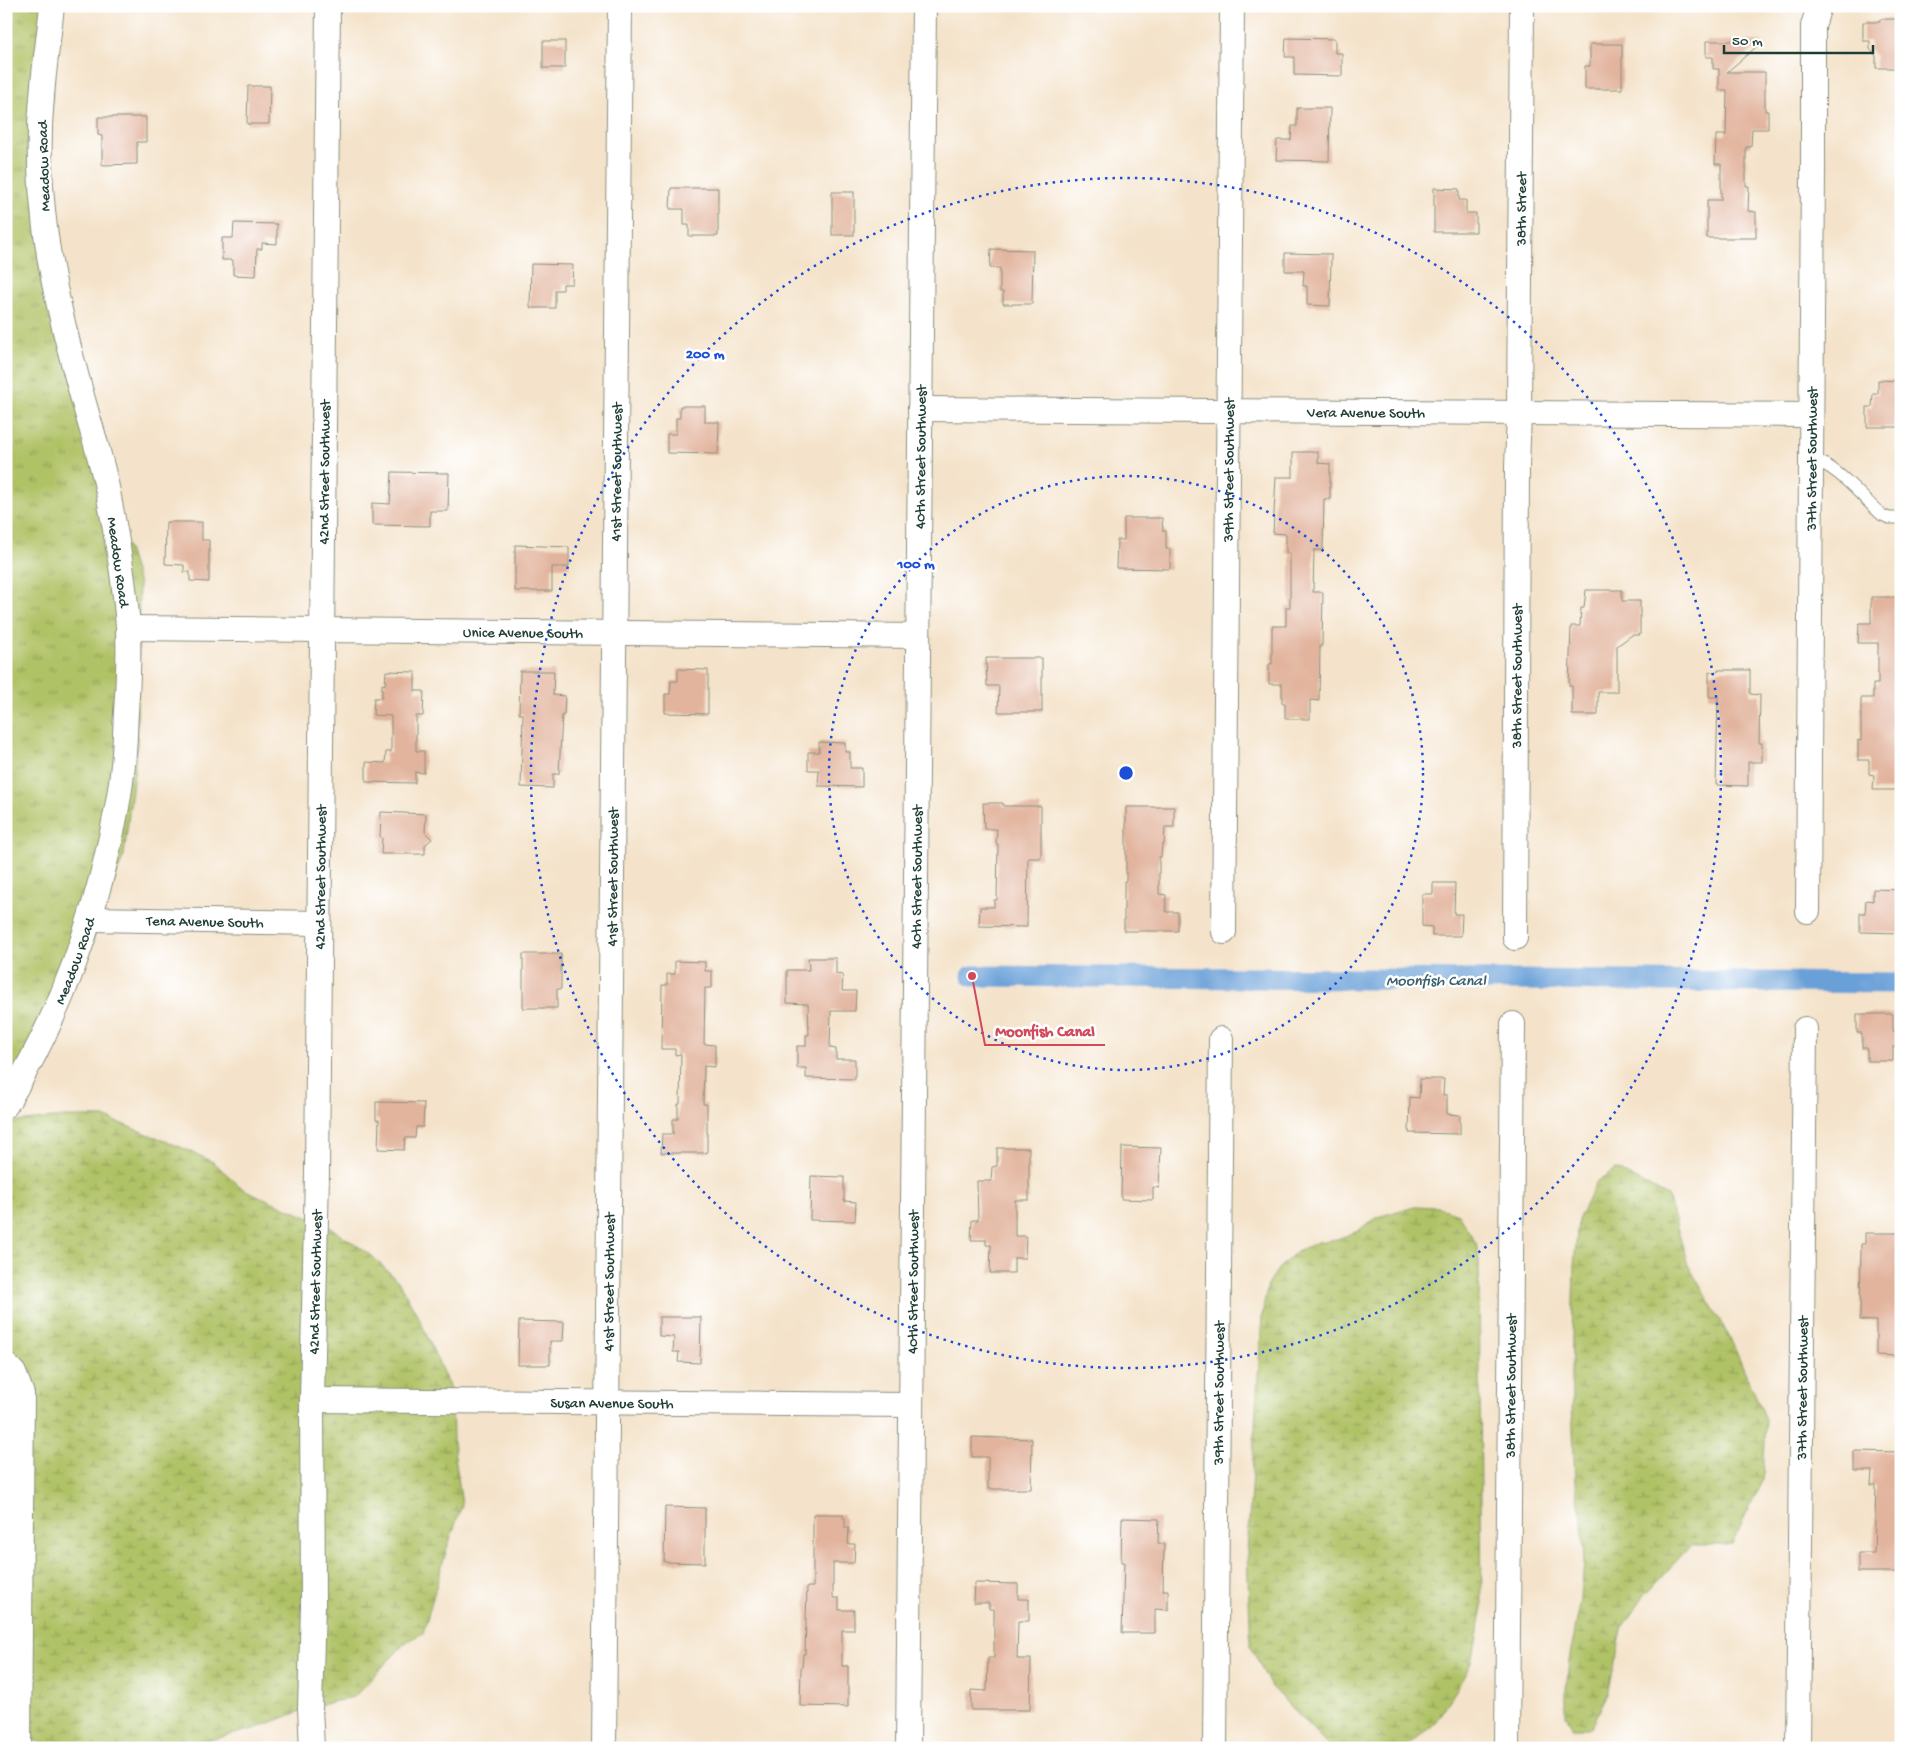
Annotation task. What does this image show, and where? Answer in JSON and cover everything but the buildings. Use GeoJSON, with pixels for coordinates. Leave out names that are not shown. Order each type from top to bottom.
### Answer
{"type":"FeatureCollection","features":[{"type":"Feature","properties":{"kind":"street","name":"Meadow Road"},"geometry":{"type":"LineString","coordinates":[[6,1105],[29,1066],[53,1018],[73,970],[90,918],[109,847],[123,764],[128,674],[128,628],[122,572],[110,500],[69,347],[54,282],[46,233],[40,126],[41,98],[52,6]]}},
{"type":"Feature","properties":{"kind":"street","name":"42nd Street Southwest"},"geometry":{"type":"LineString","coordinates":[[312,1748],[312,1400],[317,1173],[328,6]]}},
{"type":"Feature","properties":{"kind":"street","name":"41st Street Southwest"},"geometry":{"type":"LineString","coordinates":[[604,1748],[620,6]]}},
{"type":"Feature","properties":{"kind":"street","name":"40th Street Southwest"},"geometry":{"type":"LineString","coordinates":[[908,1748],[924,6]]}},
{"type":"Feature","properties":{"kind":"street","name":"39th Street Southwest"},"geometry":{"type":"LineString","coordinates":[[1224,932],[1232,6]]}},
{"type":"Feature","properties":{"kind":"street","name":"38th Street"},"geometry":{"type":"LineString","coordinates":[[1519,413],[1522,6]]}},
{"type":"Feature","properties":{"kind":"street","name":"37th Street Southwest"},"geometry":{"type":"LineString","coordinates":[[1808,912],[1813,26],[1819,6]]}},
{"type":"Feature","properties":{"kind":"street","name":"Vera Avenue South"},"geometry":{"type":"LineString","coordinates":[[920,409],[1811,415]]}},
{"type":"Feature","properties":{"kind":"street","name":"38th Street Southwest"},"geometry":{"type":"LineString","coordinates":[[1515,938],[1517,467],[1519,413]]}},
{"type":"Feature","properties":{"kind":"street","name":"Unice Avenue South"},"geometry":{"type":"LineString","coordinates":[[128,628],[918,636]]}},
{"type":"Feature","properties":{"kind":"street","name":"Tena Avenue South"},"geometry":{"type":"LineString","coordinates":[[90,918],[319,923]]}},
{"type":"Feature","properties":{"kind":"street","name":"38th Street Southwest"},"geometry":{"type":"LineString","coordinates":[[1506,1748],[1512,1024]]}},
{"type":"Feature","properties":{"kind":"street","name":"37th Street Southwest"},"geometry":{"type":"LineString","coordinates":[[1798,1748],[1805,1029]]}},
{"type":"Feature","properties":{"kind":"street","name":"39th Street Southwest"},"geometry":{"type":"LineString","coordinates":[[1215,1748],[1221,1039]]}},
{"type":"Feature","properties":{"kind":"street"},"geometry":{"type":"LineString","coordinates":[[6,1365],[14,1373],[22,1394],[22,1495],[12,1708],[18,1748]]}},
{"type":"Feature","properties":{"kind":"street","name":"Susan Avenue South"},"geometry":{"type":"LineString","coordinates":[[312,1400],[911,1405]]}},
{"type":"Feature","properties":{"kind":"lane"},"geometry":{"type":"LineString","coordinates":[[1811,458],[1822,462],[1835,472],[1882,515],[1889,518],[1901,518]]}},
{"type":"Feature","properties":{"kind":"green space"},"geometry":{"type":"Polygon","coordinates":[[[6,6],[59,6],[43,211],[85,413],[139,584],[137,748],[124,855],[85,961],[20,1099],[6,1120],[6,6]]]}},
{"type":"Feature","properties":{"kind":"green space"},"geometry":{"type":"Polygon","coordinates":[[[64,1117],[104,1117],[183,1148],[213,1162],[243,1189],[328,1226],[371,1255],[399,1282],[419,1318],[452,1393],[453,1442],[462,1505],[447,1548],[423,1633],[405,1643],[354,1697],[311,1707],[254,1729],[214,1739],[163,1748],[57,1748],[27,1738],[6,1723],[6,1123],[64,1117]]]}},
{"type":"Feature","properties":{"kind":"green space"},"geometry":{"type":"Polygon","coordinates":[[[1616,1169],[1668,1196],[1688,1265],[1730,1338],[1766,1419],[1763,1480],[1732,1544],[1692,1544],[1643,1597],[1623,1626],[1608,1694],[1591,1728],[1573,1728],[1566,1716],[1566,1690],[1569,1661],[1581,1599],[1584,1562],[1582,1519],[1575,1483],[1571,1374],[1574,1266],[1578,1220],[1597,1181],[1616,1169]]]}},
{"type":"Feature","properties":{"kind":"green space"},"geometry":{"type":"Polygon","coordinates":[[[1414,1206],[1437,1207],[1458,1214],[1476,1243],[1479,1260],[1482,1613],[1472,1661],[1457,1689],[1432,1727],[1403,1748],[1331,1748],[1271,1687],[1251,1647],[1247,1553],[1262,1315],[1268,1284],[1279,1268],[1297,1251],[1318,1242],[1337,1239],[1356,1232],[1378,1217],[1414,1206]]]}},
{"type":"Feature","properties":{"kind":"waterway","name":"Moonfish Canal"},"geometry":{"type":"LineString","coordinates":[[972,976],[1901,983]]}},
{"type":"Feature","properties":{"kind":"place","name":"Moonfish Canal"},"geometry":{"type":"Point","coordinates":[972,976]}}]}
